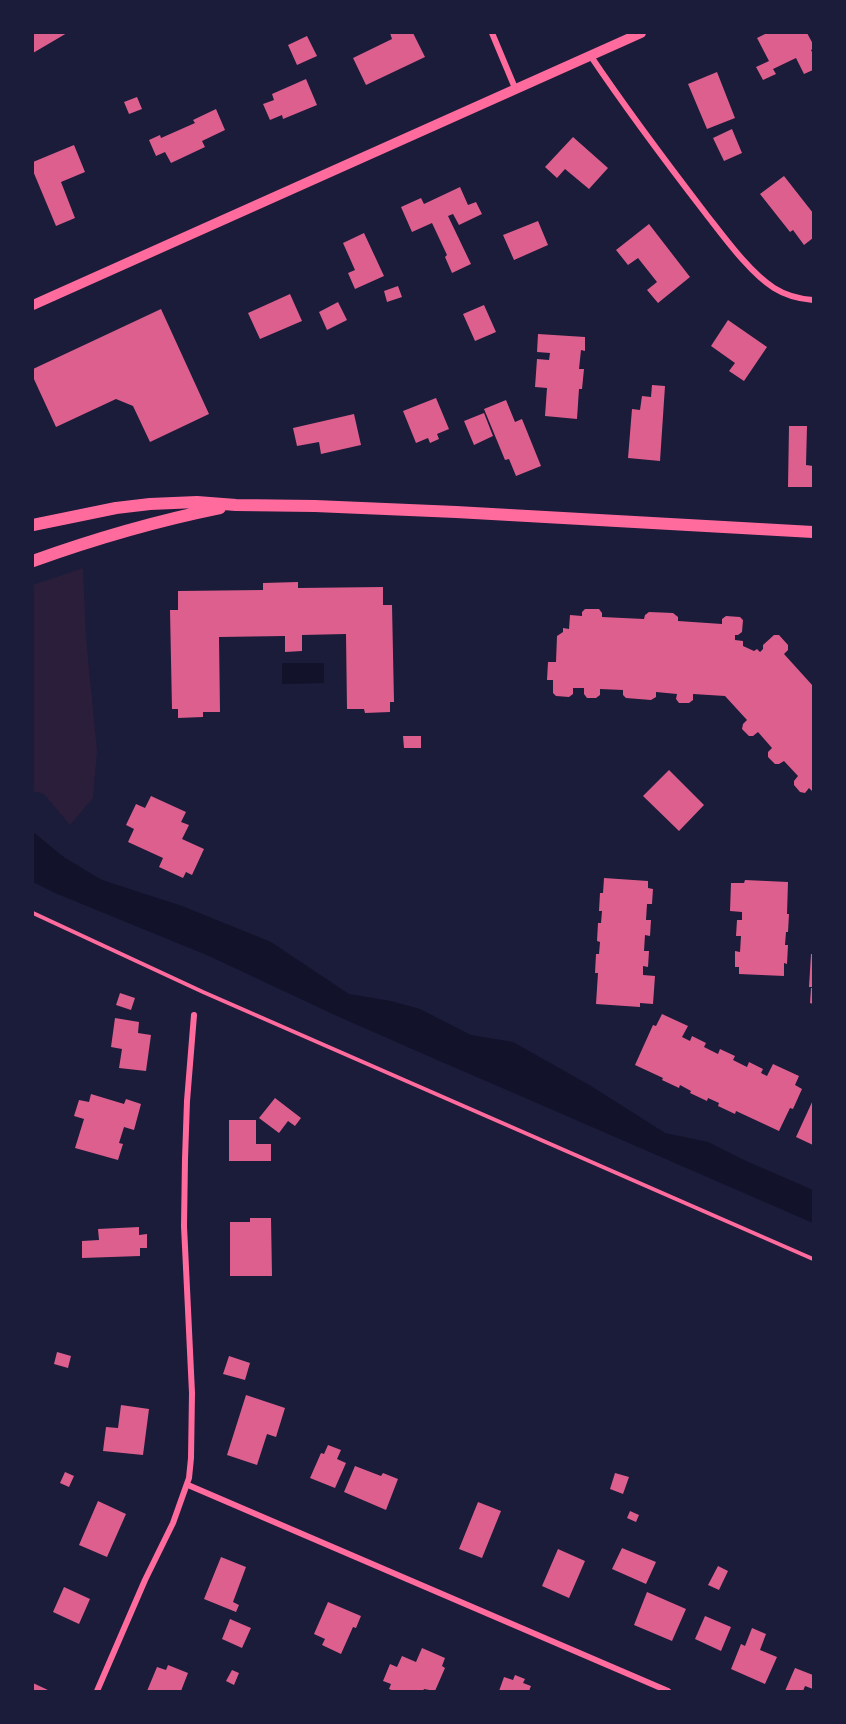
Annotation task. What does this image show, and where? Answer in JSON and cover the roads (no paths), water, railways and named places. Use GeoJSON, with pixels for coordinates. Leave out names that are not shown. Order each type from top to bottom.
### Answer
{"type":"FeatureCollection","features":[{"type":"Feature","properties":{"kind":"main road"},"geometry":{"type":"LineString","coordinates":[[33,525],[116,508],[197,502],[350,507],[813,532]]}},
{"type":"Feature","properties":{"kind":"main road"},"geometry":{"type":"LineString","coordinates":[[33,561],[105,536],[236,505]]}},
{"type":"Feature","properties":{"kind":"street"},"geometry":{"type":"LineString","coordinates":[[492,33],[515,88]]}},
{"type":"Feature","properties":{"kind":"street"},"geometry":{"type":"LineString","coordinates":[[33,305],[641,33]]}},
{"type":"Feature","properties":{"kind":"street"},"geometry":{"type":"LineString","coordinates":[[590,55],[677,177],[756,274],[774,288],[788,295],[813,300]]}},
{"type":"Feature","properties":{"kind":"street"},"geometry":{"type":"LineString","coordinates":[[97,1691],[188,1485],[192,1404],[184,1227],[187,1101],[194,1014]]}},
{"type":"Feature","properties":{"kind":"street"},"geometry":{"type":"LineString","coordinates":[[188,1485],[668,1691]]}}]}
